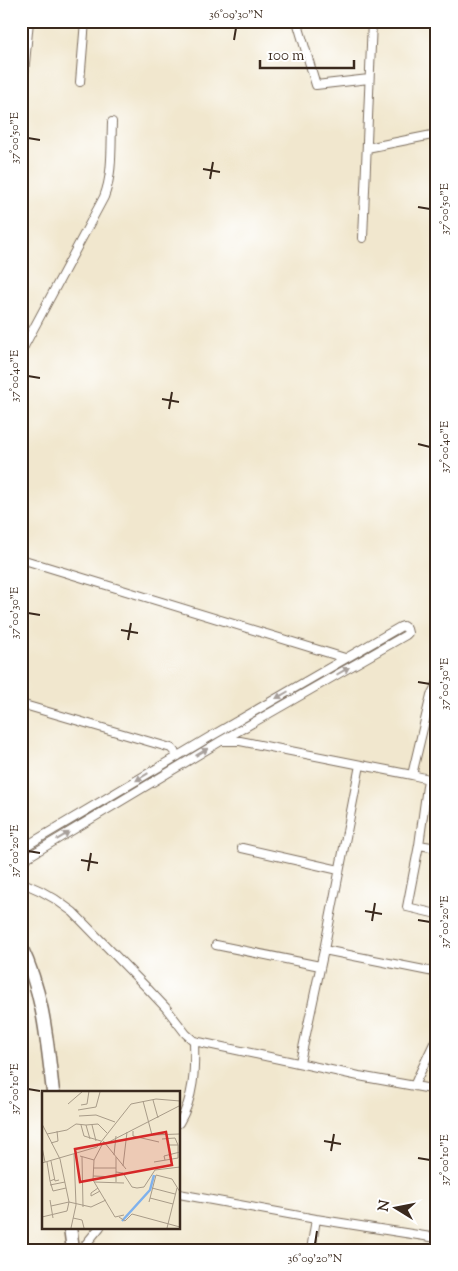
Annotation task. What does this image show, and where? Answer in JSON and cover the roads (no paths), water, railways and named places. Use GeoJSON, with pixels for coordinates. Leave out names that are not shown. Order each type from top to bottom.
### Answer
{"type":"FeatureCollection","features":[{"type":"Feature","properties":{"kind":"highway"},"geometry":{"type":"LineString","coordinates":[[21,947],[35,981],[44,1018],[53,1091]]}},
{"type":"Feature","properties":{"kind":"highway"},"geometry":{"type":"LineString","coordinates":[[70,1228],[73,1250]]}},
{"type":"Feature","properties":{"kind":"street"},"geometry":{"type":"LineString","coordinates":[[21,105],[29,21]]}},
{"type":"Feature","properties":{"kind":"street"},"geometry":{"type":"LineString","coordinates":[[80,82],[85,21]]}},
{"type":"Feature","properties":{"kind":"street"},"geometry":{"type":"LineString","coordinates":[[296,21],[316,85],[369,79]]}},
{"type":"Feature","properties":{"kind":"street"},"geometry":{"type":"LineString","coordinates":[[363,238],[372,21]]}},
{"type":"Feature","properties":{"kind":"street"},"geometry":{"type":"LineString","coordinates":[[21,352],[108,187],[112,122]]}},
{"type":"Feature","properties":{"kind":"street"},"geometry":{"type":"LineString","coordinates":[[366,148],[437,134]]}},
{"type":"Feature","properties":{"kind":"street"},"geometry":{"type":"LineString","coordinates":[[21,559],[345,658]]}},
{"type":"Feature","properties":{"kind":"street"},"geometry":{"type":"LineString","coordinates":[[21,849],[345,658],[400,627],[405,626],[407,629],[406,636],[221,741],[21,861]]}},
{"type":"Feature","properties":{"kind":"street"},"geometry":{"type":"LineString","coordinates":[[412,775],[431,695],[437,684]]}},
{"type":"Feature","properties":{"kind":"street"},"geometry":{"type":"LineString","coordinates":[[21,704],[171,748],[178,756]]}},
{"type":"Feature","properties":{"kind":"street"},"geometry":{"type":"LineString","coordinates":[[208,738],[221,741],[240,740],[437,781]]}},
{"type":"Feature","properties":{"kind":"street"},"geometry":{"type":"LineString","coordinates":[[300,1062],[360,765]]}},
{"type":"Feature","properties":{"kind":"street"},"geometry":{"type":"LineString","coordinates":[[428,779],[419,845],[407,907],[437,914]]}},
{"type":"Feature","properties":{"kind":"street"},"geometry":{"type":"LineString","coordinates":[[419,845],[437,848]]}},
{"type":"Feature","properties":{"kind":"street"},"geometry":{"type":"LineString","coordinates":[[242,848],[339,870]]}},
{"type":"Feature","properties":{"kind":"street"},"geometry":{"type":"LineString","coordinates":[[21,882],[48,895],[73,912],[166,1008],[186,1034],[194,1041],[359,1076],[437,1090]]}},
{"type":"Feature","properties":{"kind":"street"},"geometry":{"type":"LineString","coordinates":[[216,945],[320,966]]}},
{"type":"Feature","properties":{"kind":"street"},"geometry":{"type":"LineString","coordinates":[[324,950],[436,975],[437,961]]}},
{"type":"Feature","properties":{"kind":"street"},"geometry":{"type":"LineString","coordinates":[[414,1086],[437,1037]]}},
{"type":"Feature","properties":{"kind":"street"},"geometry":{"type":"LineString","coordinates":[[180,1121],[192,1092],[194,1041]]}},
{"type":"Feature","properties":{"kind":"street"},"geometry":{"type":"LineString","coordinates":[[180,1194],[316,1219],[437,1238]]}},
{"type":"Feature","properties":{"kind":"street"},"geometry":{"type":"LineString","coordinates":[[312,1250],[316,1219]]}},
{"type":"Feature","properties":{"kind":"street"},"geometry":{"type":"LineString","coordinates":[[81,1250],[99,1228]]}}]}
